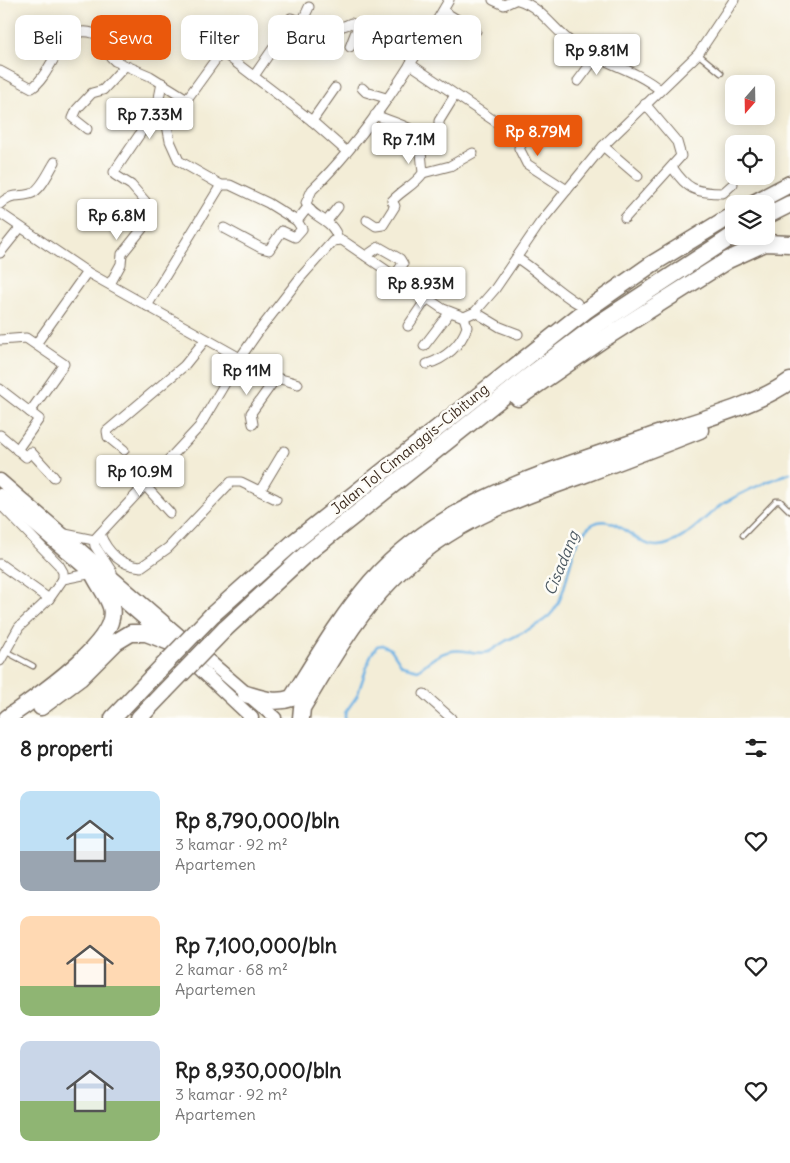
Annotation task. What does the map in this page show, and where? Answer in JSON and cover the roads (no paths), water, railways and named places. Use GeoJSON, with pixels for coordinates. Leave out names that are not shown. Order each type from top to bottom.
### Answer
{"type":"FeatureCollection","features":[{"type":"Feature","properties":{"kind":"highway"},"geometry":{"type":"LineString","coordinates":[[769,195],[790,184]]}},
{"type":"Feature","properties":{"kind":"highway"},"geometry":{"type":"LineString","coordinates":[[775,212],[790,204]]}},
{"type":"Feature","properties":{"kind":"highway","name":"Jalan Tol Cimanggis–Cibitung"},"geometry":{"type":"LineString","coordinates":[[113,718],[212,615],[302,536],[570,322],[652,264],[725,219]]}},
{"type":"Feature","properties":{"kind":"highway","name":"Jalan Tol Cimanggis–Cibitung"},"geometry":{"type":"LineString","coordinates":[[140,718],[224,629],[306,554],[598,324],[725,241]]}},
{"type":"Feature","properties":{"kind":"highway"},"geometry":{"type":"LineString","coordinates":[[369,504],[605,338],[728,260],[765,243],[790,244]]}},
{"type":"Feature","properties":{"kind":"highway"},"geometry":{"type":"LineString","coordinates":[[246,694],[274,702],[281,702],[292,698],[345,614],[372,581],[399,554],[432,528],[462,509],[500,492],[598,455],[760,398],[790,381]]}},
{"type":"Feature","properties":{"kind":"highway"},"geometry":{"type":"LineString","coordinates":[[301,718],[302,708],[356,620],[408,563],[438,539],[466,521],[501,504],[763,407],[790,393]]}},
{"type":"Feature","properties":{"kind":"highway"},"geometry":{"type":"LineString","coordinates":[[7,718],[73,668],[107,631],[112,608],[93,573]]}},
{"type":"Feature","properties":{"kind":"highway"},"geometry":{"type":"LineString","coordinates":[[26,718],[80,678],[116,642],[131,633],[146,633],[172,643]]}},
{"type":"Feature","properties":{"kind":"main road"},"geometry":{"type":"LineString","coordinates":[[0,480],[275,718]]}},
{"type":"Feature","properties":{"kind":"main road"},"geometry":{"type":"LineString","coordinates":[[0,495],[93,573],[172,643],[252,718]]}},
{"type":"Feature","properties":{"kind":"street"},"geometry":{"type":"LineString","coordinates":[[441,15],[449,0]]}},
{"type":"Feature","properties":{"kind":"street"},"geometry":{"type":"LineString","coordinates":[[493,0],[504,5],[516,0],[548,19],[573,44],[646,80],[660,90]]}},
{"type":"Feature","properties":{"kind":"street"},"geometry":{"type":"LineString","coordinates":[[413,60],[375,115],[312,190],[306,203],[308,207],[336,230],[338,239],[427,298],[450,312],[464,317],[475,312],[495,289],[540,223],[603,146],[698,54],[734,0]]}},
{"type":"Feature","properties":{"kind":"street"},"geometry":{"type":"LineString","coordinates":[[305,15],[309,7]]}},
{"type":"Feature","properties":{"kind":"street"},"geometry":{"type":"LineString","coordinates":[[443,11],[450,15]]}},
{"type":"Feature","properties":{"kind":"street"},"geometry":{"type":"LineString","coordinates":[[0,71],[32,88],[69,38],[78,32],[101,36],[109,56],[125,66],[162,83],[187,99]]}},
{"type":"Feature","properties":{"kind":"street"},"geometry":{"type":"LineString","coordinates":[[350,47],[354,36]]}},
{"type":"Feature","properties":{"kind":"street"},"geometry":{"type":"LineString","coordinates":[[165,122],[187,99],[220,52],[224,53],[312,120],[346,151]]}},
{"type":"Feature","properties":{"kind":"street"},"geometry":{"type":"LineString","coordinates":[[254,76],[268,56]]}},
{"type":"Feature","properties":{"kind":"street"},"geometry":{"type":"LineString","coordinates":[[578,81],[596,57]]}},
{"type":"Feature","properties":{"kind":"street"},"geometry":{"type":"LineString","coordinates":[[410,64],[505,128],[516,132],[525,139],[519,148],[527,164],[567,190]]}},
{"type":"Feature","properties":{"kind":"street"},"geometry":{"type":"LineString","coordinates":[[87,129],[73,118],[76,109],[92,93],[103,90],[125,66]]}},
{"type":"Feature","properties":{"kind":"street"},"geometry":{"type":"LineString","coordinates":[[110,284],[121,264],[122,254],[142,229],[148,213],[145,201],[131,185],[115,175],[114,172],[146,125],[155,118],[162,83]]}},
{"type":"Feature","properties":{"kind":"street"},"geometry":{"type":"LineString","coordinates":[[312,120],[335,88]]}},
{"type":"Feature","properties":{"kind":"street"},"geometry":{"type":"LineString","coordinates":[[362,88],[366,92],[386,98]]}},
{"type":"Feature","properties":{"kind":"street"},"geometry":{"type":"LineString","coordinates":[[367,220],[378,226],[383,225],[395,206],[392,201],[400,192],[416,183],[422,173],[421,152],[440,128],[439,121],[455,95]]}},
{"type":"Feature","properties":{"kind":"street"},"geometry":{"type":"LineString","coordinates":[[625,218],[681,156],[677,142],[645,104]]}},
{"type":"Feature","properties":{"kind":"street"},"geometry":{"type":"LineString","coordinates":[[375,115],[416,132],[425,138],[428,143]]}},
{"type":"Feature","properties":{"kind":"street"},"geometry":{"type":"LineString","coordinates":[[155,118],[165,122],[179,161],[221,185],[230,185],[268,203],[297,221],[302,229],[295,237],[282,231],[269,250],[261,248],[224,228]]}},
{"type":"Feature","properties":{"kind":"street"},"geometry":{"type":"LineString","coordinates":[[603,146],[638,176]]}},
{"type":"Feature","properties":{"kind":"street"},"geometry":{"type":"LineString","coordinates":[[422,173],[450,166],[473,153]]}},
{"type":"Feature","properties":{"kind":"street"},"geometry":{"type":"LineString","coordinates":[[0,204],[13,195],[32,194],[39,187],[55,162]]}},
{"type":"Feature","properties":{"kind":"street"},"geometry":{"type":"LineString","coordinates":[[672,167],[686,186],[692,190],[722,193],[732,185]]}},
{"type":"Feature","properties":{"kind":"street"},"geometry":{"type":"LineString","coordinates":[[147,306],[221,185]]}},
{"type":"Feature","properties":{"kind":"street"},"geometry":{"type":"LineString","coordinates":[[297,221],[308,207]]}},
{"type":"Feature","properties":{"kind":"street"},"geometry":{"type":"LineString","coordinates":[[327,221],[338,208]]}},
{"type":"Feature","properties":{"kind":"street"},"geometry":{"type":"LineString","coordinates":[[0,213],[87,272],[240,358],[258,373],[298,384]]}},
{"type":"Feature","properties":{"kind":"street"},"geometry":{"type":"LineString","coordinates":[[0,252],[20,228]]}},
{"type":"Feature","properties":{"kind":"street"},"geometry":{"type":"LineString","coordinates":[[118,581],[95,546],[97,537],[199,427],[240,358],[300,278],[333,241],[338,239]]}},
{"type":"Feature","properties":{"kind":"street"},"geometry":{"type":"LineString","coordinates":[[366,256],[378,247],[400,259],[403,264],[395,276]]}},
{"type":"Feature","properties":{"kind":"street"},"geometry":{"type":"LineString","coordinates":[[517,258],[535,269],[563,294],[577,302]]}},
{"type":"Feature","properties":{"kind":"street"},"geometry":{"type":"LineString","coordinates":[[36,344],[87,272]]}},
{"type":"Feature","properties":{"kind":"street"},"geometry":{"type":"LineString","coordinates":[[408,326],[427,298]]}},
{"type":"Feature","properties":{"kind":"street"},"geometry":{"type":"LineString","coordinates":[[424,346],[450,312]]}},
{"type":"Feature","properties":{"kind":"street"},"geometry":{"type":"LineString","coordinates":[[475,312],[500,327],[518,334]]}},
{"type":"Feature","properties":{"kind":"street"},"geometry":{"type":"LineString","coordinates":[[427,364],[446,355],[454,347],[467,327],[464,317]]}},
{"type":"Feature","properties":{"kind":"street"},"geometry":{"type":"LineString","coordinates":[[0,340],[26,338],[64,364],[30,412]]}},
{"type":"Feature","properties":{"kind":"street"},"geometry":{"type":"LineString","coordinates":[[124,450],[108,437],[107,431],[184,366],[205,340]]}},
{"type":"Feature","properties":{"kind":"street"},"geometry":{"type":"LineString","coordinates":[[253,424],[250,413],[276,378]]}},
{"type":"Feature","properties":{"kind":"street"},"geometry":{"type":"LineString","coordinates":[[0,389],[39,418],[17,450]]}},
{"type":"Feature","properties":{"kind":"street"},"geometry":{"type":"LineString","coordinates":[[0,436],[26,457],[31,452],[54,477]]}},
{"type":"Feature","properties":{"kind":"street"},"geometry":{"type":"LineString","coordinates":[[260,491],[284,451]]}},
{"type":"Feature","properties":{"kind":"street"},"geometry":{"type":"LineString","coordinates":[[129,468],[170,513]]}},
{"type":"Feature","properties":{"kind":"street"},"geometry":{"type":"LineString","coordinates":[[63,534],[97,537],[124,564],[141,567],[150,563],[168,548],[231,482],[241,482],[276,499]]}},
{"type":"Feature","properties":{"kind":"street"},"geometry":{"type":"LineString","coordinates":[[0,504],[59,565],[63,579]]}},
{"type":"Feature","properties":{"kind":"street"},"geometry":{"type":"LineString","coordinates":[[0,564],[49,598]]}},
{"type":"Feature","properties":{"kind":"street"},"geometry":{"type":"LineString","coordinates":[[0,661],[25,620],[49,598],[63,579],[93,573]]}},
{"type":"Feature","properties":{"kind":"street"},"geometry":{"type":"LineString","coordinates":[[424,694],[451,718]]}},
{"type":"Feature","properties":{"kind":"lane"},"geometry":{"type":"LineString","coordinates":[[698,54],[721,73]]}},
{"type":"Feature","properties":{"kind":"lane"},"geometry":{"type":"LineString","coordinates":[[743,535],[776,502],[780,502],[790,511]]}},
{"type":"Feature","properties":{"kind":"lane"},"geometry":{"type":"LineString","coordinates":[[5,651],[33,666]]}},
{"type":"Feature","properties":{"kind":"waterway","name":"Cisadang"},"geometry":{"type":"LineString","coordinates":[[345,718],[345,713],[357,696],[371,655],[377,646],[382,645],[391,649],[402,666],[418,670],[434,658],[451,651],[488,652],[544,620],[553,611],[560,599],[577,543],[584,532],[593,524],[601,521],[609,522],[650,545],[668,544],[694,529],[724,503],[740,494],[790,473]]}}]}
